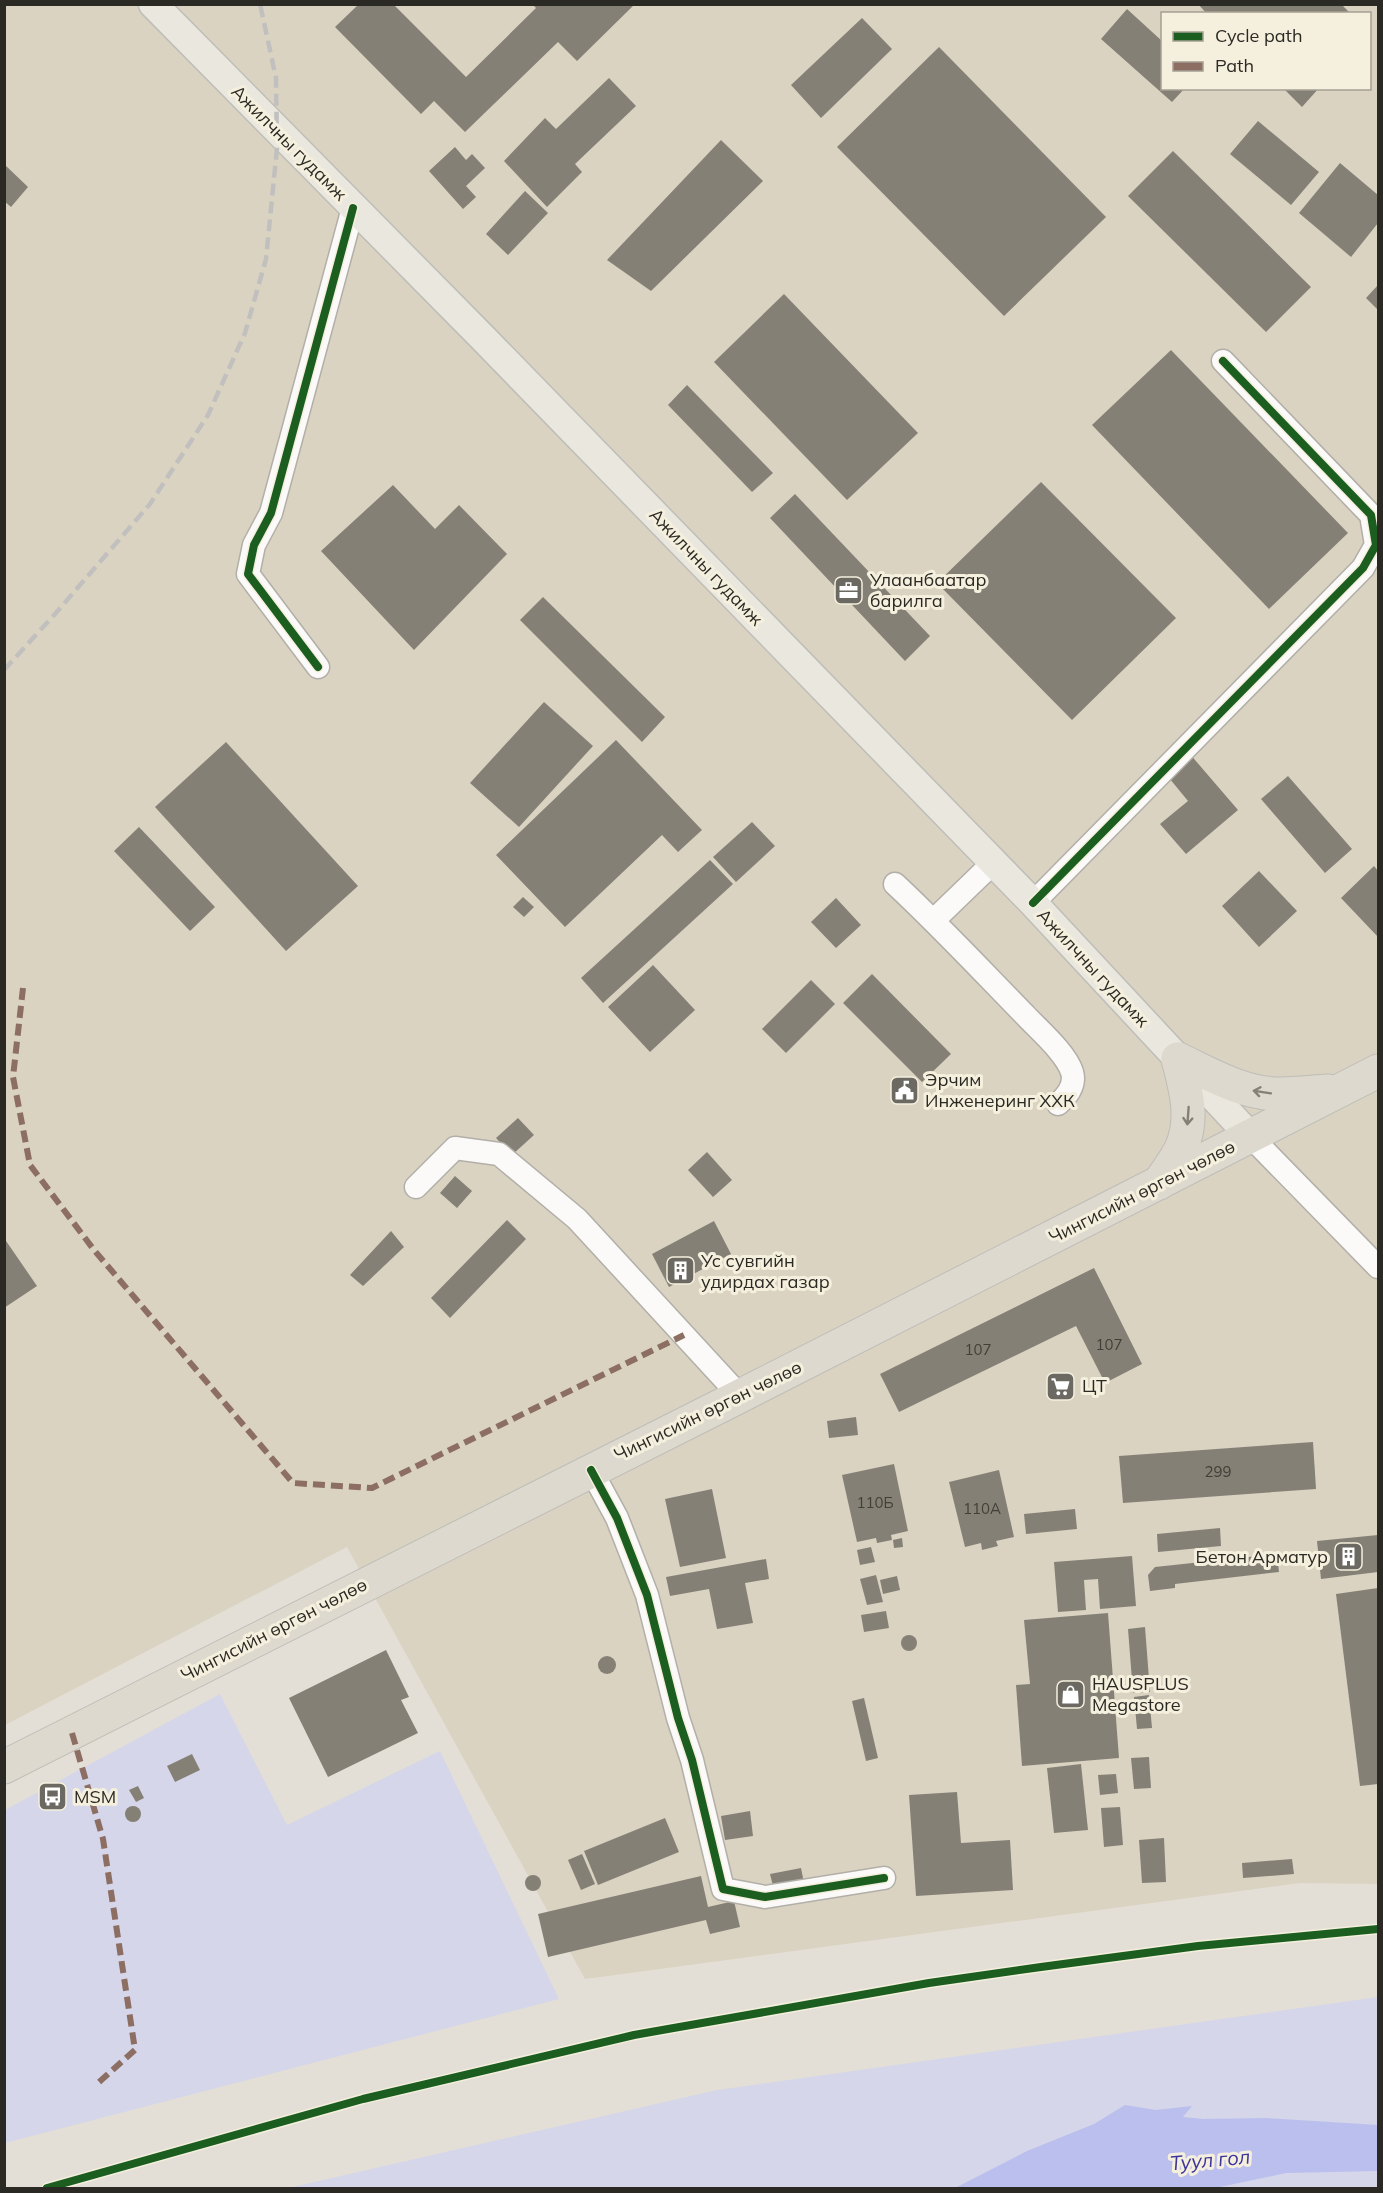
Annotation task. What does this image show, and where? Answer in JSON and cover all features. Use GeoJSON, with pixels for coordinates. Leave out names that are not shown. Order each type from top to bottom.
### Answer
{"type":"FeatureCollection","features":[{"type":"Feature","properties":{"kind":"highway"},"geometry":{"type":"LineString","coordinates":[[1178,1059],[1223,1081],[1254,1091],[1279,1095],[1341,1090]]}},
{"type":"Feature","properties":{"kind":"highway"},"geometry":{"type":"LineString","coordinates":[[1158,1183],[1180,1151],[1189,1114],[1188,1097],[1178,1059]]}},
{"type":"Feature","properties":{"kind":"highway","name":"Чингисийн өргөн чөлөө"},"geometry":{"type":"LineString","coordinates":[[4,1767],[1378,1071]]}},
{"type":"Feature","properties":{"kind":"main road","name":"Ажилчны гудамж"},"geometry":{"type":"LineString","coordinates":[[153,4],[484,339],[1033,903],[1251,1137]]}},
{"type":"Feature","properties":{"kind":"street"},"geometry":{"type":"LineString","coordinates":[[318,667],[248,574],[254,545],[271,513],[354,208]]}},
{"type":"Feature","properties":{"kind":"street"},"geometry":{"type":"LineString","coordinates":[[1033,903],[1363,568],[1376,545],[1371,515],[1223,361]]}},
{"type":"Feature","properties":{"kind":"street"},"geometry":{"type":"LineString","coordinates":[[934,920],[993,863]]}},
{"type":"Feature","properties":{"kind":"street"},"geometry":{"type":"LineString","coordinates":[[895,884],[934,920],[1048,1039],[1066,1061],[1072,1071],[1073,1080],[1070,1092],[1058,1104]]}},
{"type":"Feature","properties":{"kind":"street"},"geometry":{"type":"LineString","coordinates":[[1251,1137],[1378,1267]]}},
{"type":"Feature","properties":{"kind":"street"},"geometry":{"type":"LineString","coordinates":[[416,1187],[455,1148],[499,1154],[577,1219],[740,1396]]}},
{"type":"Feature","properties":{"kind":"street"},"geometry":{"type":"LineString","coordinates":[[591,1470],[617,1518],[647,1594],[678,1718],[692,1760],[723,1889],[765,1897],[884,1878]]}},
{"type":"Feature","properties":{"kind":"shaded area"},"geometry":{"type":"Polygon","coordinates":[[[5,5],[1378,5],[1378,1884],[1300,1883],[585,1979],[347,1547],[5,1725],[5,5]]]}},
{"type":"Feature","properties":{"kind":"shaded area"},"geometry":{"type":"Polygon","coordinates":[[[220,1694],[287,1825],[440,1751],[559,1999],[5,2143],[5,1810],[220,1694]]]}},
{"type":"Feature","properties":{"kind":"shaded area"},"geometry":{"type":"Polygon","coordinates":[[[1378,1997],[1378,2188],[288,2188],[717,2090],[1378,1997]]]}},
{"type":"Feature","properties":{"kind":"water","name":"Туул гол"},"geometry":{"type":"Polygon","coordinates":[[[1125,2105],[1156,2110],[1192,2106],[1183,2117],[1203,2119],[1266,2118],[1378,2125],[1378,2171],[1286,2173],[1215,2188],[955,2188],[1027,2151],[1094,2124],[1125,2105]]]}},
{"type":"Feature","properties":{"kind":"building"},"geometry":{"type":"Polygon","coordinates":[[[359,4],[393,4],[466,77],[536,8],[532,4],[635,4],[577,61],[558,42],[465,132],[434,101],[421,114],[335,27],[359,4]]]}},
{"type":"Feature","properties":{"kind":"building"},"geometry":{"type":"Polygon","coordinates":[[[1198,4],[1341,4],[1349,12],[1205,12],[1198,4]]]}},
{"type":"Feature","properties":{"kind":"building"},"geometry":{"type":"Polygon","coordinates":[[[1127,9],[1161,40],[1161,90],[1183,90],[1172,102],[1101,39],[1127,9]]]}},
{"type":"Feature","properties":{"kind":"building"},"geometry":{"type":"Polygon","coordinates":[[[862,18],[892,49],[821,118],[791,85],[862,18]]]}},
{"type":"Feature","properties":{"kind":"building"},"geometry":{"type":"Polygon","coordinates":[[[939,47],[1106,217],[1004,316],[837,147],[939,47]]]}},
{"type":"Feature","properties":{"kind":"building"},"geometry":{"type":"Polygon","coordinates":[[[609,78],[636,106],[575,164],[582,172],[547,207],[504,161],[545,118],[556,129],[609,78]]]}},
{"type":"Feature","properties":{"kind":"building"},"geometry":{"type":"Polygon","coordinates":[[[1285,90],[1317,90],[1302,107],[1285,90]]]}},
{"type":"Feature","properties":{"kind":"building"},"geometry":{"type":"Polygon","coordinates":[[[1258,121],[1319,172],[1291,205],[1230,154],[1258,121]]]}},
{"type":"Feature","properties":{"kind":"building"},"geometry":{"type":"Polygon","coordinates":[[[721,140],[763,181],[651,291],[607,260],[721,140]]]}},
{"type":"Feature","properties":{"kind":"building"},"geometry":{"type":"Polygon","coordinates":[[[455,147],[466,160],[472,154],[485,168],[466,186],[476,197],[463,209],[429,171],[455,147]]]}},
{"type":"Feature","properties":{"kind":"building"},"geometry":{"type":"Polygon","coordinates":[[[1173,151],[1311,287],[1266,332],[1128,196],[1173,151]]]}},
{"type":"Feature","properties":{"kind":"building"},"geometry":{"type":"Polygon","coordinates":[[[1340,163],[1378,195],[1378,223],[1351,257],[1299,213],[1340,163]]]}},
{"type":"Feature","properties":{"kind":"building"},"geometry":{"type":"Polygon","coordinates":[[[4,164],[28,187],[11,207],[4,201],[4,164]]]}},
{"type":"Feature","properties":{"kind":"building"},"geometry":{"type":"Polygon","coordinates":[[[525,191],[548,213],[508,255],[486,234],[525,191]]]}},
{"type":"Feature","properties":{"kind":"building"},"geometry":{"type":"Polygon","coordinates":[[[1378,285],[1378,310],[1366,298],[1378,285]]]}},
{"type":"Feature","properties":{"kind":"building"},"geometry":{"type":"Polygon","coordinates":[[[784,294],[918,433],[847,500],[714,362],[784,294]]]}},
{"type":"Feature","properties":{"kind":"building"},"geometry":{"type":"Polygon","coordinates":[[[1171,350],[1348,533],[1269,609],[1092,425],[1171,350]]]}},
{"type":"Feature","properties":{"kind":"building"},"geometry":{"type":"Polygon","coordinates":[[[687,385],[773,473],[752,492],[668,405],[687,385]]]}},
{"type":"Feature","properties":{"kind":"building"},"geometry":{"type":"Polygon","coordinates":[[[1041,482],[1176,618],[1072,720],[937,583],[1041,482]]]}},
{"type":"Feature","properties":{"kind":"building"},"geometry":{"type":"Polygon","coordinates":[[[393,485],[435,529],[459,505],[507,554],[414,650],[321,551],[393,485]]]}},
{"type":"Feature","properties":{"kind":"building"},"geometry":{"type":"Polygon","coordinates":[[[795,494],[930,636],[905,661],[770,518],[795,494]]]}},
{"type":"Feature","properties":{"kind":"building"},"geometry":{"type":"Polygon","coordinates":[[[543,597],[665,717],[642,742],[520,620],[543,597]]]}},
{"type":"Feature","properties":{"kind":"building"},"geometry":{"type":"Polygon","coordinates":[[[544,702],[593,746],[519,827],[470,783],[544,702]]]}},
{"type":"Feature","properties":{"kind":"building"},"geometry":{"type":"Polygon","coordinates":[[[616,740],[702,830],[678,852],[662,835],[565,927],[496,855],[616,740]]]}},
{"type":"Feature","properties":{"kind":"building"},"geometry":{"type":"Polygon","coordinates":[[[226,742],[358,886],[286,951],[155,807],[226,742]]]}},
{"type":"Feature","properties":{"kind":"building"},"geometry":{"type":"Polygon","coordinates":[[[1189,753],[1238,810],[1186,854],[1160,824],[1188,801],[1165,773],[1189,753]]]}},
{"type":"Feature","properties":{"kind":"building"},"geometry":{"type":"Polygon","coordinates":[[[1288,776],[1352,849],[1325,873],[1261,799],[1288,776]]]}},
{"type":"Feature","properties":{"kind":"building"},"geometry":{"type":"Polygon","coordinates":[[[752,822],[775,846],[736,882],[713,857],[752,822]]]}},
{"type":"Feature","properties":{"kind":"building"},"geometry":{"type":"Polygon","coordinates":[[[139,827],[215,907],[190,931],[114,851],[139,827]]]}},
{"type":"Feature","properties":{"kind":"building"},"geometry":{"type":"Polygon","coordinates":[[[710,860],[733,884],[603,1003],[581,978],[710,860]]]}},
{"type":"Feature","properties":{"kind":"building"},"geometry":{"type":"Polygon","coordinates":[[[1374,866],[1378,871],[1378,937],[1341,898],[1374,866]]]}},
{"type":"Feature","properties":{"kind":"building"},"geometry":{"type":"Polygon","coordinates":[[[1259,871],[1297,911],[1259,947],[1222,906],[1259,871]]]}},
{"type":"Feature","properties":{"kind":"building"},"geometry":{"type":"Polygon","coordinates":[[[523,897],[534,907],[524,917],[513,907],[523,897]]]}},
{"type":"Feature","properties":{"kind":"building"},"geometry":{"type":"Polygon","coordinates":[[[836,898],[861,925],[836,948],[811,922],[836,898]]]}},
{"type":"Feature","properties":{"kind":"building"},"geometry":{"type":"Polygon","coordinates":[[[653,965],[695,1010],[650,1052],[608,1007],[653,965]]]}},
{"type":"Feature","properties":{"kind":"building"},"geometry":{"type":"Polygon","coordinates":[[[872,974],[951,1054],[922,1082],[843,1003],[872,974]]]}},
{"type":"Feature","properties":{"kind":"building"},"geometry":{"type":"Polygon","coordinates":[[[811,980],[835,1004],[786,1053],[762,1029],[811,980]]]}},
{"type":"Feature","properties":{"kind":"building"},"geometry":{"type":"Polygon","coordinates":[[[518,1118],[534,1135],[512,1155],[496,1138],[518,1118]]]}},
{"type":"Feature","properties":{"kind":"building"},"geometry":{"type":"Polygon","coordinates":[[[707,1152],[732,1180],[713,1197],[688,1170],[707,1152]]]}},
{"type":"Feature","properties":{"kind":"building"},"geometry":{"type":"Polygon","coordinates":[[[455,1176],[472,1191],[457,1208],[440,1193],[455,1176]]]}},
{"type":"Feature","properties":{"kind":"building"},"geometry":{"type":"Polygon","coordinates":[[[507,1220],[526,1239],[450,1318],[431,1298],[507,1220]]]}},
{"type":"Feature","properties":{"kind":"building","name":"Ус сувгийн удирдах газар"},"geometry":{"type":"Polygon","coordinates":[[[714,1221],[731,1254],[669,1287],[652,1254],[714,1221]]]}},
{"type":"Feature","properties":{"kind":"building"},"geometry":{"type":"Polygon","coordinates":[[[391,1231],[404,1247],[363,1286],[350,1275],[391,1231]]]}},
{"type":"Feature","properties":{"kind":"building"},"geometry":{"type":"Polygon","coordinates":[[[4,1238],[37,1286],[4,1308],[4,1238]]]}},
{"type":"Feature","properties":{"kind":"building"},"geometry":{"type":"Polygon","coordinates":[[[1094,1268],[1142,1364],[1105,1383],[1076,1326],[899,1412],[880,1374],[1094,1268]]]}},
{"type":"Feature","properties":{"kind":"building"},"geometry":{"type":"Polygon","coordinates":[[[856,1417],[858,1435],[829,1438],[827,1421],[856,1417]]]}},
{"type":"Feature","properties":{"kind":"building"},"geometry":{"type":"Polygon","coordinates":[[[1313,1442],[1316,1489],[1123,1503],[1119,1456],[1313,1442]]]}},
{"type":"Feature","properties":{"kind":"building"},"geometry":{"type":"Polygon","coordinates":[[[894,1464],[908,1531],[891,1535],[892,1540],[877,1543],[876,1538],[857,1542],[842,1475],[894,1464]]]}},
{"type":"Feature","properties":{"kind":"building"},"geometry":{"type":"Polygon","coordinates":[[[999,1470],[1014,1537],[996,1541],[998,1546],[982,1550],[981,1543],[965,1547],[949,1482],[999,1470]]]}},
{"type":"Feature","properties":{"kind":"building"},"geometry":{"type":"Polygon","coordinates":[[[712,1489],[726,1558],[680,1567],[665,1499],[712,1489]]]}},
{"type":"Feature","properties":{"kind":"building"},"geometry":{"type":"Polygon","coordinates":[[[1075,1509],[1077,1529],[1026,1534],[1024,1514],[1075,1509]]]}},
{"type":"Feature","properties":{"kind":"building"},"geometry":{"type":"Polygon","coordinates":[[[1220,1528],[1221,1546],[1158,1552],[1157,1534],[1220,1528]]]}},
{"type":"Feature","properties":{"kind":"building","name":"Бетон Арматур"},"geometry":{"type":"Polygon","coordinates":[[[1378,1535],[1378,1572],[1321,1579],[1317,1541],[1378,1535]]]}},
{"type":"Feature","properties":{"kind":"building"},"geometry":{"type":"Polygon","coordinates":[[[902,1538],[903,1547],[894,1548],[893,1540],[902,1538]]]}},
{"type":"Feature","properties":{"kind":"building"},"geometry":{"type":"Polygon","coordinates":[[[871,1547],[875,1562],[860,1565],[857,1550],[871,1547]]]}},
{"type":"Feature","properties":{"kind":"building"},"geometry":{"type":"Polygon","coordinates":[[[1277,1554],[1279,1572],[1175,1584],[1175,1588],[1150,1591],[1148,1575],[1155,1567],[1277,1554]]]}},
{"type":"Feature","properties":{"kind":"building"},"geometry":{"type":"Polygon","coordinates":[[[1132,1556],[1136,1606],[1100,1609],[1098,1579],[1084,1580],[1086,1610],[1058,1612],[1054,1562],[1132,1556]]]}},
{"type":"Feature","properties":{"kind":"building"},"geometry":{"type":"Polygon","coordinates":[[[766,1559],[769,1579],[745,1583],[753,1623],[717,1629],[709,1589],[670,1596],[666,1577],[766,1559]]]}},
{"type":"Feature","properties":{"kind":"building"},"geometry":{"type":"Polygon","coordinates":[[[876,1575],[883,1602],[867,1605],[860,1579],[876,1575]]]}},
{"type":"Feature","properties":{"kind":"building"},"geometry":{"type":"Polygon","coordinates":[[[897,1576],[900,1590],[883,1594],[880,1580],[897,1576]]]}},
{"type":"Feature","properties":{"kind":"building"},"geometry":{"type":"Polygon","coordinates":[[[1378,1588],[1378,1784],[1360,1786],[1336,1594],[1378,1588]]]}},
{"type":"Feature","properties":{"kind":"building"},"geometry":{"type":"Polygon","coordinates":[[[886,1611],[889,1628],[864,1632],[861,1615],[886,1611]]]}},
{"type":"Feature","properties":{"kind":"building"},"geometry":{"type":"Polygon","coordinates":[[[1108,1613],[1119,1758],[1022,1766],[1016,1685],[1030,1684],[1024,1620],[1108,1613]]]}},
{"type":"Feature","properties":{"kind":"building"},"geometry":{"type":"Polygon","coordinates":[[[1145,1627],[1150,1692],[1133,1693],[1128,1629],[1145,1627]]]}},
{"type":"Feature","properties":{"kind":"building"},"geometry":{"type":"Polygon","coordinates":[[[909,1635],[915,1637],[917,1643],[915,1649],[909,1651],[903,1649],[901,1643],[903,1637],[909,1635]]]}},
{"type":"Feature","properties":{"kind":"building"},"geometry":{"type":"Polygon","coordinates":[[[386,1650],[409,1697],[401,1700],[418,1733],[328,1777],[289,1698],[386,1650]]]}},
{"type":"Feature","properties":{"kind":"building"},"geometry":{"type":"Polygon","coordinates":[[[607,1656],[613,1659],[616,1665],[613,1671],[607,1674],[601,1671],[598,1665],[601,1659],[607,1656]]]}},
{"type":"Feature","properties":{"kind":"building"},"geometry":{"type":"Polygon","coordinates":[[[1149,1695],[1152,1728],[1137,1729],[1134,1697],[1149,1695]]]}},
{"type":"Feature","properties":{"kind":"building"},"geometry":{"type":"Polygon","coordinates":[[[864,1698],[878,1758],[866,1761],[852,1701],[864,1698]]]}},
{"type":"Feature","properties":{"kind":"building"},"geometry":{"type":"Polygon","coordinates":[[[192,1754],[200,1770],[175,1782],[167,1766],[192,1754]]]}},
{"type":"Feature","properties":{"kind":"building"},"geometry":{"type":"Polygon","coordinates":[[[1149,1757],[1151,1788],[1134,1789],[1131,1758],[1149,1757]]]}},
{"type":"Feature","properties":{"kind":"building"},"geometry":{"type":"Polygon","coordinates":[[[1081,1764],[1088,1830],[1054,1833],[1047,1768],[1081,1764]]]}},
{"type":"Feature","properties":{"kind":"building"},"geometry":{"type":"Polygon","coordinates":[[[1116,1774],[1118,1793],[1100,1795],[1098,1775],[1116,1774]]]}},
{"type":"Feature","properties":{"kind":"building"},"geometry":{"type":"Polygon","coordinates":[[[138,1786],[144,1798],[136,1802],[129,1790],[138,1786]]]}},
{"type":"Feature","properties":{"kind":"building"},"geometry":{"type":"Polygon","coordinates":[[[957,1792],[961,1843],[1010,1840],[1013,1890],[916,1896],[909,1795],[957,1792]]]}},
{"type":"Feature","properties":{"kind":"building"},"geometry":{"type":"Polygon","coordinates":[[[133,1806],[141,1814],[133,1822],[125,1814],[133,1806]]]}},
{"type":"Feature","properties":{"kind":"building"},"geometry":{"type":"Polygon","coordinates":[[[1120,1807],[1123,1845],[1104,1847],[1101,1808],[1120,1807]]]}},
{"type":"Feature","properties":{"kind":"building"},"geometry":{"type":"Polygon","coordinates":[[[750,1811],[753,1836],[725,1840],[721,1816],[750,1811]]]}},
{"type":"Feature","properties":{"kind":"building"},"geometry":{"type":"Polygon","coordinates":[[[665,1818],[679,1852],[598,1885],[584,1851],[665,1818]]]}},
{"type":"Feature","properties":{"kind":"building"},"geometry":{"type":"Polygon","coordinates":[[[1164,1838],[1166,1882],[1142,1883],[1139,1840],[1164,1838]]]}},
{"type":"Feature","properties":{"kind":"building"},"geometry":{"type":"Polygon","coordinates":[[[582,1854],[595,1884],[581,1890],[568,1860],[582,1854]]]}},
{"type":"Feature","properties":{"kind":"building"},"geometry":{"type":"Polygon","coordinates":[[[1292,1859],[1294,1874],[1243,1878],[1242,1863],[1292,1859]]]}},
{"type":"Feature","properties":{"kind":"building"},"geometry":{"type":"Polygon","coordinates":[[[801,1868],[804,1883],[774,1890],[770,1874],[801,1868]]]}},
{"type":"Feature","properties":{"kind":"building"},"geometry":{"type":"Polygon","coordinates":[[[533,1875],[541,1883],[533,1891],[525,1883],[533,1875]]]}},
{"type":"Feature","properties":{"kind":"building"},"geometry":{"type":"Polygon","coordinates":[[[701,1876],[708,1907],[734,1901],[740,1927],[710,1934],[706,1920],[548,1957],[538,1914],[701,1876]]]}},
{"type":"Feature","properties":{"kind":"railway"},"geometry":{"type":"LineString","coordinates":[[4,670],[150,504],[208,415],[245,333],[266,259],[277,148],[276,78],[260,4]]}},
{"type":"Feature","properties":{"kind":"marked path"},"geometry":{"type":"LineString","coordinates":[[23,988],[13,1077],[30,1165],[94,1250],[293,1483],[372,1488],[684,1335]]}},
{"type":"Feature","properties":{"kind":"marked path"},"geometry":{"type":"LineString","coordinates":[[72,1733],[103,1839],[135,2050],[97,2084]]}},
{"type":"Feature","properties":{"kind":"cycle path"},"geometry":{"type":"LineString","coordinates":[[318,667],[248,574],[254,545],[271,513],[353,208]]}},
{"type":"Feature","properties":{"kind":"cycle path"},"geometry":{"type":"LineString","coordinates":[[1033,903],[1363,568],[1376,545],[1371,515],[1223,361]]}},
{"type":"Feature","properties":{"kind":"cycle path"},"geometry":{"type":"LineString","coordinates":[[591,1470],[617,1518],[647,1595],[678,1718],[692,1760],[723,1889],[765,1897],[884,1878]]}},
{"type":"Feature","properties":{"kind":"cycle path"},"geometry":{"type":"LineString","coordinates":[[47,2188],[363,2099],[634,2035],[929,1983],[1041,1967],[1198,1946],[1378,1929]]}},
{"type":"Feature","properties":{"kind":"place","name":"Улаанбаатар барилга"},"geometry":{"type":"Point","coordinates":[849,590]}},
{"type":"Feature","properties":{"kind":"place","name":"Эрчим Инженеринг ХХК"},"geometry":{"type":"Point","coordinates":[904,1090]}},
{"type":"Feature","properties":{"kind":"place","name":"Ус сувгийн удирдах газар"},"geometry":{"type":"Point","coordinates":[680,1271]}},
{"type":"Feature","properties":{"kind":"place","name":"ЦТ"},"geometry":{"type":"Point","coordinates":[1061,1386]}},
{"type":"Feature","properties":{"kind":"place","name":"Бетон Арматур"},"geometry":{"type":"Point","coordinates":[1349,1557]}},
{"type":"Feature","properties":{"kind":"place","name":"HAUSPLUS Megastore"},"geometry":{"type":"Point","coordinates":[1071,1694]}},
{"type":"Feature","properties":{"kind":"place","name":"MSM"},"geometry":{"type":"Point","coordinates":[53,1797]}}]}
